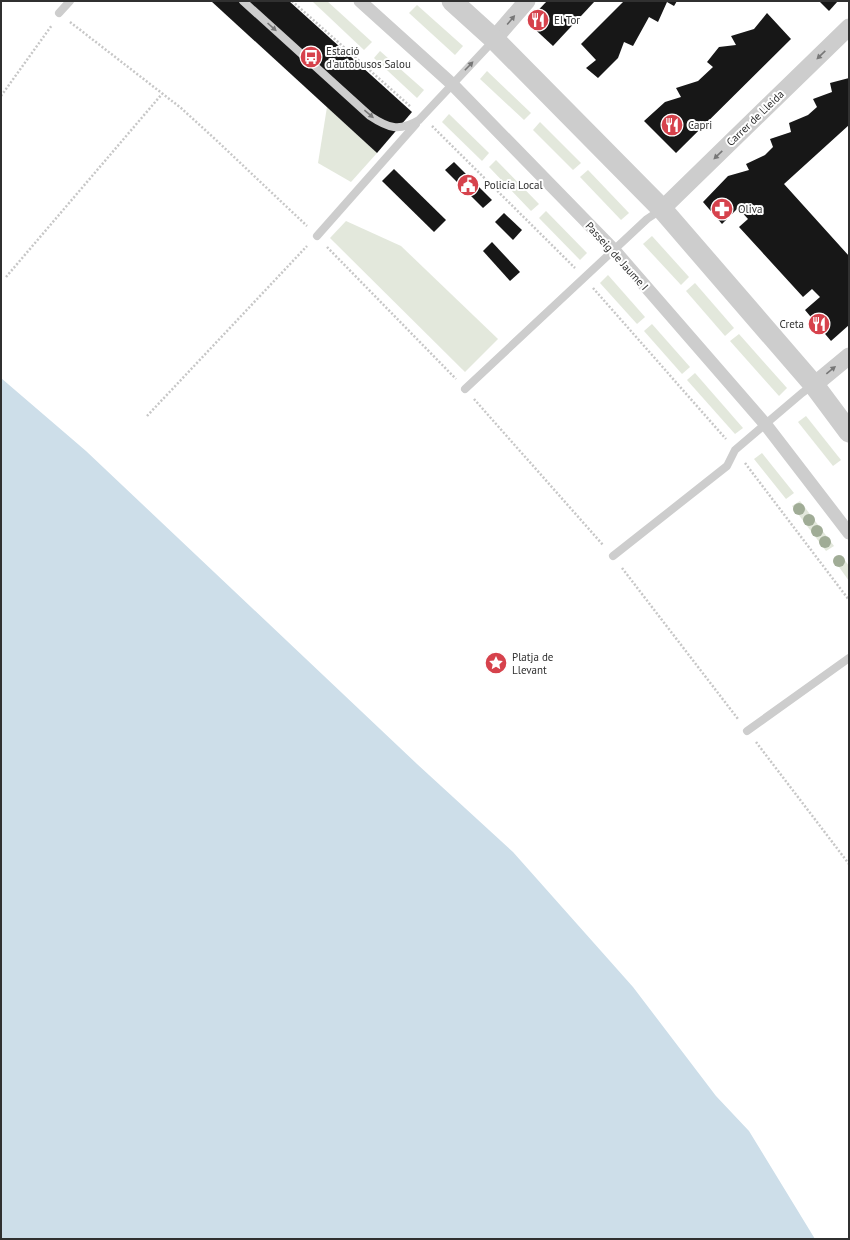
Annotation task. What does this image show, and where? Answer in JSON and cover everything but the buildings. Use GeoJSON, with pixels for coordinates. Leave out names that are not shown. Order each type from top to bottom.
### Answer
{"type":"FeatureCollection","features":[{"type":"Feature","properties":{"kind":"street","name":"Passeig de Jaume I"},"geometry":{"type":"LineString","coordinates":[[360,1],[452,84],[614,250],[766,425],[849,533]]}},
{"type":"Feature","properties":{"kind":"street"},"geometry":{"type":"LineString","coordinates":[[452,1],[494,39],[662,209],[814,385],[849,432]]}},
{"type":"Feature","properties":{"kind":"street"},"geometry":{"type":"LineString","coordinates":[[494,39],[527,1]]}},
{"type":"Feature","properties":{"kind":"street","name":"Carrer de Lleida"},"geometry":{"type":"LineString","coordinates":[[662,209],[849,27]]}},
{"type":"Feature","properties":{"kind":"street"},"geometry":{"type":"LineString","coordinates":[[814,385],[849,356]]}},
{"type":"Feature","properties":{"kind":"lane"},"geometry":{"type":"LineString","coordinates":[[59,14],[70,1]]}},
{"type":"Feature","properties":{"kind":"lane"},"geometry":{"type":"LineString","coordinates":[[243,1],[370,116],[390,126],[398,128],[405,128],[421,119]]}},
{"type":"Feature","properties":{"kind":"lane"},"geometry":{"type":"LineString","coordinates":[[317,236],[494,39]]}},
{"type":"Feature","properties":{"kind":"lane"},"geometry":{"type":"LineString","coordinates":[[465,389],[647,219],[662,209]]}},
{"type":"Feature","properties":{"kind":"lane"},"geometry":{"type":"LineString","coordinates":[[613,556],[727,466],[736,450],[802,393],[814,385]]}},
{"type":"Feature","properties":{"kind":"lane"},"geometry":{"type":"LineString","coordinates":[[747,731],[849,658]]}},
{"type":"Feature","properties":{"kind":"path"},"geometry":{"type":"LineString","coordinates":[[292,1],[421,119],[585,278],[736,450],[849,600]]}},
{"type":"Feature","properties":{"kind":"path"},"geometry":{"type":"LineString","coordinates":[[1,96],[59,14],[162,94],[215,139],[317,236],[465,389],[613,556],[849,864]]}},
{"type":"Feature","properties":{"kind":"path"},"geometry":{"type":"LineString","coordinates":[[6,277],[162,94]]}},
{"type":"Feature","properties":{"kind":"path"},"geometry":{"type":"LineString","coordinates":[[147,416],[317,236]]}},
{"type":"Feature","properties":{"kind":"shaded area"},"geometry":{"type":"Polygon","coordinates":[[[312,1],[327,1],[372,42],[364,50],[312,1]]]}},
{"type":"Feature","properties":{"kind":"shaded area"},"geometry":{"type":"Polygon","coordinates":[[[417,5],[463,46],[455,55],[409,13],[417,5]]]}},
{"type":"Feature","properties":{"kind":"shaded area"},"geometry":{"type":"Polygon","coordinates":[[[380,51],[424,90],[417,98],[374,58],[380,51]]]}},
{"type":"Feature","properties":{"kind":"shaded area"},"geometry":{"type":"Polygon","coordinates":[[[487,71],[531,113],[524,120],[480,79],[487,71]]]}},
{"type":"Feature","properties":{"kind":"shaded area"},"geometry":{"type":"Polygon","coordinates":[[[327,107],[377,153],[351,182],[318,163],[327,107]]]}},
{"type":"Feature","properties":{"kind":"shaded area"},"geometry":{"type":"Polygon","coordinates":[[[449,114],[489,153],[482,161],[442,122],[449,114]]]}},
{"type":"Feature","properties":{"kind":"shaded area"},"geometry":{"type":"Polygon","coordinates":[[[540,122],[581,163],[573,170],[533,130],[540,122]]]}},
{"type":"Feature","properties":{"kind":"shaded area"},"geometry":{"type":"Polygon","coordinates":[[[496,160],[539,204],[531,211],[489,167],[496,160]]]}},
{"type":"Feature","properties":{"kind":"shaded area"},"geometry":{"type":"Polygon","coordinates":[[[588,170],[629,213],[621,220],[580,177],[588,170]]]}},
{"type":"Feature","properties":{"kind":"shaded area"},"geometry":{"type":"Polygon","coordinates":[[[546,211],[587,253],[580,260],[539,218],[546,211]]]}},
{"type":"Feature","properties":{"kind":"shaded area"},"geometry":{"type":"Polygon","coordinates":[[[346,221],[401,246],[498,339],[465,372],[330,238],[346,221]]]}},
{"type":"Feature","properties":{"kind":"shaded area"},"geometry":{"type":"Polygon","coordinates":[[[652,236],[689,277],[681,285],[643,244],[652,236]]]}},
{"type":"Feature","properties":{"kind":"shaded area"},"geometry":{"type":"Polygon","coordinates":[[[608,275],[645,317],[637,324],[600,283],[608,275]]]}},
{"type":"Feature","properties":{"kind":"shaded area"},"geometry":{"type":"Polygon","coordinates":[[[695,283],[734,328],[725,336],[686,291],[695,283]]]}},
{"type":"Feature","properties":{"kind":"shaded area"},"geometry":{"type":"Polygon","coordinates":[[[652,324],[690,367],[682,374],[644,331],[652,324]]]}},
{"type":"Feature","properties":{"kind":"shaded area"},"geometry":{"type":"Polygon","coordinates":[[[739,334],[787,388],[779,396],[730,341],[739,334]]]}},
{"type":"Feature","properties":{"kind":"shaded area"},"geometry":{"type":"Polygon","coordinates":[[[695,373],[743,428],[735,434],[687,380],[695,373]]]}},
{"type":"Feature","properties":{"kind":"shaded area"},"geometry":{"type":"Polygon","coordinates":[[[806,416],[841,460],[833,466],[798,422],[806,416]]]}},
{"type":"Feature","properties":{"kind":"shaded area"},"geometry":{"type":"Polygon","coordinates":[[[762,453],[794,493],[786,499],[754,459],[762,453]]]}},
{"type":"Feature","properties":{"kind":"shaded area"},"geometry":{"type":"Polygon","coordinates":[[[800,501],[834,546],[826,551],[792,506],[800,501]]]}},
{"type":"Feature","properties":{"kind":"shaded area"},"geometry":{"type":"Polygon","coordinates":[[[841,555],[849,566],[849,581],[834,560],[841,555]]]}},
{"type":"Feature","properties":{"kind":"water"},"geometry":{"type":"Polygon","coordinates":[[[1,378],[86,451],[417,764],[513,852],[633,987],[716,1096],[749,1131],[815,1239],[1,1239],[1,378]]]}},
{"type":"Feature","properties":{"kind":"place","name":"El Tor"},"geometry":{"type":"Point","coordinates":[538,20]}},
{"type":"Feature","properties":{"kind":"place","name":"Estació d'autobusos Salou"},"geometry":{"type":"Point","coordinates":[311,57]}},
{"type":"Feature","properties":{"kind":"place","name":"Capri"},"geometry":{"type":"Point","coordinates":[672,125]}},
{"type":"Feature","properties":{"kind":"place","name":"Policía Local"},"geometry":{"type":"Point","coordinates":[468,185]}},
{"type":"Feature","properties":{"kind":"place","name":"Oliva"},"geometry":{"type":"Point","coordinates":[722,209]}},
{"type":"Feature","properties":{"kind":"place","name":"Creta"},"geometry":{"type":"Point","coordinates":[819,324]}},
{"type":"Feature","properties":{"kind":"place","name":"Platja de Llevant"},"geometry":{"type":"Point","coordinates":[496,663]}}]}
